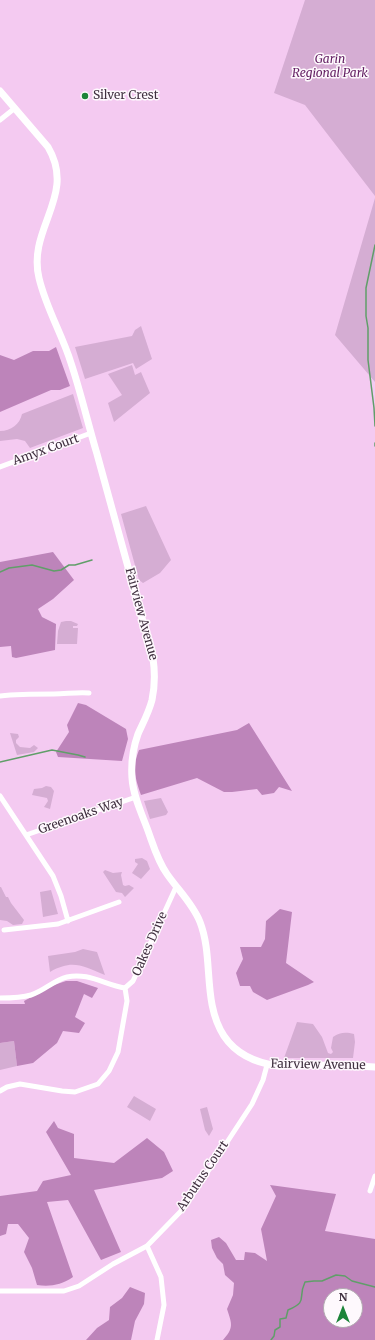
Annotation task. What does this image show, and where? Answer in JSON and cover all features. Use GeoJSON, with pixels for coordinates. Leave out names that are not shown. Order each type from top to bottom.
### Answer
{"type":"FeatureCollection","features":[{"type":"Feature","properties":{"kind":"main road","name":"Fairview Avenue"},"geometry":{"type":"LineString","coordinates":[[0,91],[48,147],[58,170],[57,188],[54,201],[43,228],[40,243],[38,262],[39,277],[52,316],[71,362],[153,658],[154,669],[152,699],[138,734],[134,750],[132,780],[136,797],[158,858],[166,873],[196,914],[203,932],[213,1009],[220,1029],[224,1036],[236,1049],[252,1060],[267,1065],[354,1065],[375,1067]]}},
{"type":"Feature","properties":{"kind":"street"},"geometry":{"type":"LineString","coordinates":[[0,120],[15,108]]}},
{"type":"Feature","properties":{"kind":"street","name":"Amyx Court"},"geometry":{"type":"LineString","coordinates":[[0,466],[91,433]]}},
{"type":"Feature","properties":{"kind":"street"},"geometry":{"type":"LineString","coordinates":[[0,696],[20,693],[89,693]]}},
{"type":"Feature","properties":{"kind":"street"},"geometry":{"type":"LineString","coordinates":[[0,796],[53,876],[61,896],[68,921]]}},
{"type":"Feature","properties":{"kind":"street","name":"Greenoaks Way"},"geometry":{"type":"LineString","coordinates":[[26,835],[136,797]]}},
{"type":"Feature","properties":{"kind":"street","name":"Oakes Drive"},"geometry":{"type":"LineString","coordinates":[[0,998],[15,998],[31,995],[67,976],[82,975],[114,986],[125,988],[133,981],[176,887]]}},
{"type":"Feature","properties":{"kind":"street"},"geometry":{"type":"LineString","coordinates":[[4,930],[17,930],[58,924],[119,902]]}},
{"type":"Feature","properties":{"kind":"street"},"geometry":{"type":"LineString","coordinates":[[0,1090],[20,1084],[75,1092],[98,1084],[109,1071],[118,1052],[127,1001],[125,988]]}},
{"type":"Feature","properties":{"kind":"street","name":"Arbutus Court"},"geometry":{"type":"LineString","coordinates":[[0,1291],[64,1291],[79,1286],[113,1264],[148,1246],[184,1208],[252,1104],[263,1080],[267,1065]]}},
{"type":"Feature","properties":{"kind":"street"},"geometry":{"type":"LineString","coordinates":[[370,1191],[375,1176]]}},
{"type":"Feature","properties":{"kind":"street"},"geometry":{"type":"LineString","coordinates":[[148,1246],[161,1277],[164,1304],[157,1340]]}},
{"type":"Feature","properties":{"kind":"green space","name":"Garin Regional Park"},"geometry":{"type":"Polygon","coordinates":[[[305,0],[375,0],[375,196],[305,105],[274,93],[305,0]]]}},
{"type":"Feature","properties":{"kind":"green space"},"geometry":{"type":"Polygon","coordinates":[[[375,198],[375,382],[335,335],[375,198]]]}},
{"type":"Feature","properties":{"kind":"green space"},"geometry":{"type":"Polygon","coordinates":[[[141,326],[152,359],[136,369],[133,363],[85,379],[75,347],[132,336],[135,330],[141,326]]]}},
{"type":"Feature","properties":{"kind":"green space"},"geometry":{"type":"Polygon","coordinates":[[[132,365],[135,375],[141,372],[150,393],[114,422],[108,403],[122,395],[108,374],[132,365]]]}},
{"type":"Feature","properties":{"kind":"green space"},"geometry":{"type":"Polygon","coordinates":[[[73,394],[83,428],[30,448],[25,441],[17,439],[0,441],[0,431],[8,430],[17,424],[22,414],[73,394]]]}},
{"type":"Feature","properties":{"kind":"green space"},"geometry":{"type":"Polygon","coordinates":[[[146,506],[171,560],[160,573],[143,583],[139,580],[121,514],[146,506]]]}},
{"type":"Feature","properties":{"kind":"green space"},"geometry":{"type":"Polygon","coordinates":[[[71,621],[78,624],[77,626],[73,626],[73,628],[78,628],[77,644],[57,644],[58,631],[61,622],[71,621]]]}},
{"type":"Feature","properties":{"kind":"green space"},"geometry":{"type":"Polygon","coordinates":[[[10,733],[18,734],[19,737],[16,740],[16,743],[20,747],[30,748],[34,745],[38,748],[34,752],[17,755],[10,733]]]}},
{"type":"Feature","properties":{"kind":"green space"},"geometry":{"type":"Polygon","coordinates":[[[46,786],[51,787],[54,791],[50,809],[44,807],[48,801],[47,798],[32,795],[34,789],[46,786]]]}},
{"type":"Feature","properties":{"kind":"green space"},"geometry":{"type":"Polygon","coordinates":[[[161,798],[168,812],[166,815],[150,819],[144,801],[161,798]]]}},
{"type":"Feature","properties":{"kind":"green space"},"geometry":{"type":"Polygon","coordinates":[[[142,858],[147,861],[150,869],[141,879],[132,873],[138,864],[135,862],[135,859],[142,858]]]}},
{"type":"Feature","properties":{"kind":"green space"},"geometry":{"type":"Polygon","coordinates":[[[105,870],[113,873],[122,872],[121,875],[123,885],[129,885],[134,888],[125,897],[122,893],[116,892],[103,872],[105,870]]]}},
{"type":"Feature","properties":{"kind":"green space"},"geometry":{"type":"Polygon","coordinates":[[[0,887],[24,920],[22,924],[13,925],[7,921],[0,920],[0,887]]]}},
{"type":"Feature","properties":{"kind":"green space"},"geometry":{"type":"Polygon","coordinates":[[[51,890],[58,914],[43,917],[40,892],[51,890]]]}},
{"type":"Feature","properties":{"kind":"green space"},"geometry":{"type":"Polygon","coordinates":[[[83,949],[97,952],[105,975],[78,965],[65,966],[50,972],[48,956],[75,952],[83,949]]]}},
{"type":"Feature","properties":{"kind":"green space"},"geometry":{"type":"Polygon","coordinates":[[[297,1022],[313,1024],[322,1037],[328,1053],[331,1054],[333,1052],[331,1048],[333,1037],[343,1033],[354,1034],[355,1042],[353,1058],[284,1058],[297,1022]]]}},
{"type":"Feature","properties":{"kind":"green space"},"geometry":{"type":"Polygon","coordinates":[[[14,1041],[17,1066],[0,1070],[0,1043],[14,1041]]]}},
{"type":"Feature","properties":{"kind":"green space"},"geometry":{"type":"Polygon","coordinates":[[[134,1096],[156,1109],[150,1121],[127,1107],[134,1096]]]}},
{"type":"Feature","properties":{"kind":"green space"},"geometry":{"type":"Polygon","coordinates":[[[207,1107],[213,1129],[209,1136],[205,1130],[200,1109],[207,1107]]]}},
{"type":"Feature","properties":{"kind":"shaded area"},"geometry":{"type":"Polygon","coordinates":[[[56,347],[70,386],[60,390],[51,390],[0,412],[0,355],[14,360],[33,351],[49,351],[56,347]]]}},
{"type":"Feature","properties":{"kind":"shaded area"},"geometry":{"type":"Polygon","coordinates":[[[53,552],[74,580],[53,599],[38,609],[42,617],[56,624],[55,650],[16,658],[12,657],[11,646],[0,647],[0,562],[53,552]]]}},
{"type":"Feature","properties":{"kind":"shaded area"},"geometry":{"type":"Polygon","coordinates":[[[78,703],[86,705],[126,729],[128,739],[122,761],[58,757],[56,752],[69,732],[67,725],[78,703]]]}},
{"type":"Feature","properties":{"kind":"shaded area"},"geometry":{"type":"Polygon","coordinates":[[[249,723],[292,791],[279,787],[274,793],[262,795],[257,789],[224,792],[197,778],[141,795],[135,772],[139,750],[237,730],[249,723]]]}},
{"type":"Feature","properties":{"kind":"shaded area"},"geometry":{"type":"Polygon","coordinates":[[[280,909],[292,912],[286,963],[314,982],[267,1000],[253,992],[250,986],[240,986],[236,973],[243,959],[240,947],[261,947],[265,939],[266,921],[280,909]]]}},
{"type":"Feature","properties":{"kind":"shaded area"},"geometry":{"type":"Polygon","coordinates":[[[66,981],[77,981],[98,988],[92,998],[84,994],[75,1017],[85,1023],[79,1033],[63,1031],[57,1043],[33,1063],[17,1066],[14,1041],[0,1043],[0,1004],[25,1004],[24,1001],[54,985],[66,981]]]}},
{"type":"Feature","properties":{"kind":"shaded area"},"geometry":{"type":"Polygon","coordinates":[[[54,1121],[58,1128],[74,1134],[74,1158],[114,1163],[147,1138],[164,1152],[173,1171],[162,1178],[94,1190],[121,1252],[101,1260],[68,1200],[47,1202],[73,1277],[60,1284],[42,1286],[37,1285],[32,1268],[24,1252],[29,1238],[18,1224],[8,1224],[6,1234],[0,1236],[0,1196],[37,1191],[43,1181],[71,1175],[46,1132],[54,1121]]]}},
{"type":"Feature","properties":{"kind":"shaded area"},"geometry":{"type":"Polygon","coordinates":[[[270,1185],[336,1194],[325,1231],[375,1239],[375,1340],[223,1340],[229,1332],[231,1326],[227,1309],[233,1295],[234,1283],[225,1275],[223,1264],[217,1258],[212,1248],[211,1240],[219,1237],[226,1243],[236,1260],[244,1260],[245,1252],[255,1253],[267,1261],[261,1229],[276,1196],[270,1185]]]}},
{"type":"Feature","properties":{"kind":"shaded area"},"geometry":{"type":"Polygon","coordinates":[[[130,1287],[145,1293],[144,1304],[135,1321],[131,1340],[86,1340],[97,1328],[109,1320],[110,1307],[122,1298],[130,1287]]]}},
{"type":"Feature","properties":{"kind":"waterway"},"geometry":{"type":"LineString","coordinates":[[375,245],[366,288],[368,360],[375,426]]}},
{"type":"Feature","properties":{"kind":"waterway"},"geometry":{"type":"LineString","coordinates":[[0,572],[9,568],[32,565],[54,571],[61,570],[69,565],[75,565],[92,560]]}},
{"type":"Feature","properties":{"kind":"waterway"},"geometry":{"type":"LineString","coordinates":[[0,762],[52,750],[85,757]]}},
{"type":"Feature","properties":{"kind":"waterway"},"geometry":{"type":"LineString","coordinates":[[271,1340],[274,1336],[275,1330],[280,1327],[280,1319],[286,1318],[288,1310],[300,1302],[305,1282],[322,1281],[336,1275],[345,1276],[352,1281],[375,1287]]}},
{"type":"Feature","properties":{"kind":"place","name":"Silver Crest"},"geometry":{"type":"Point","coordinates":[85,96]}}]}
